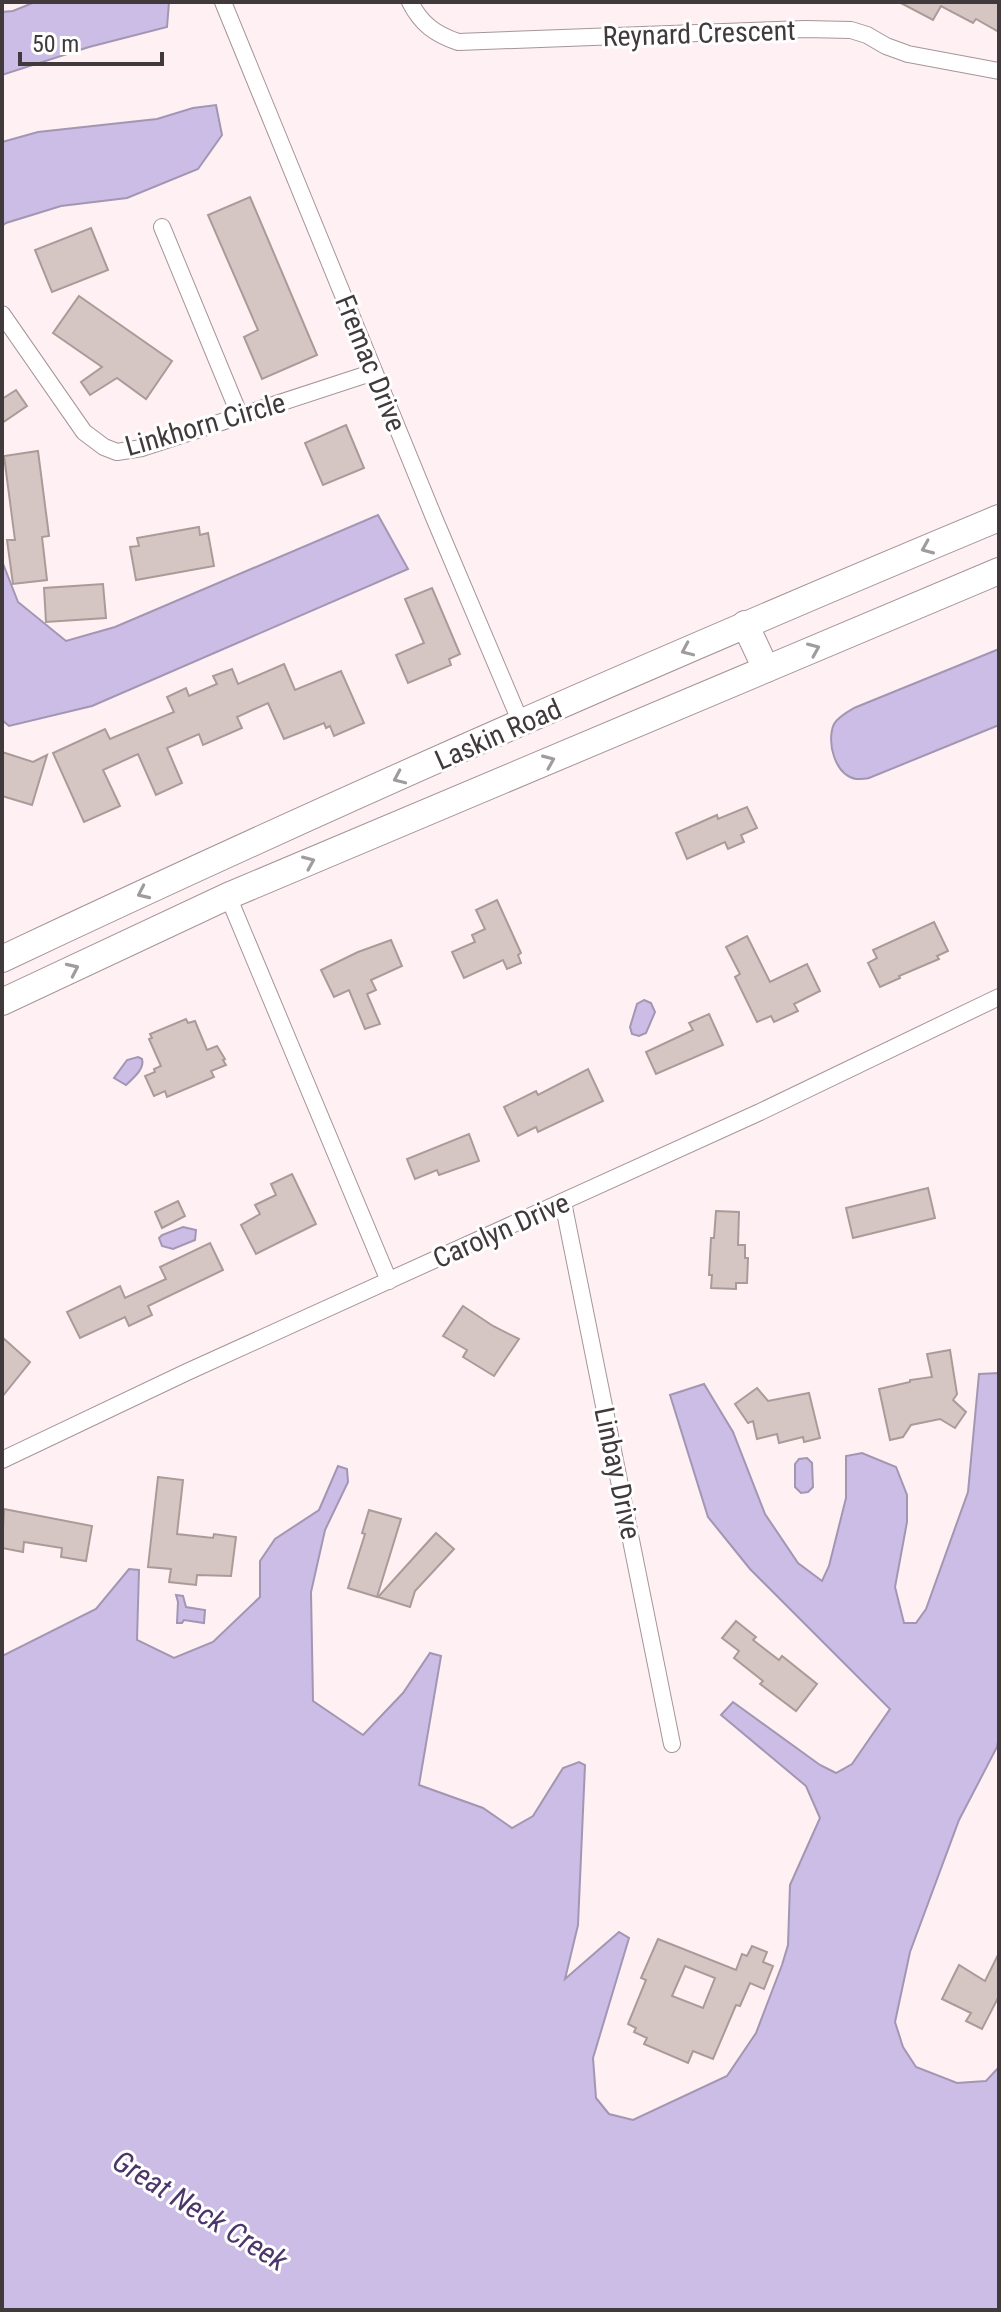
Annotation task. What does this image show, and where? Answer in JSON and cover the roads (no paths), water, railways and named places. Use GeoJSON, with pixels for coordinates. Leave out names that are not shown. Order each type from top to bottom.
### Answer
{"type":"FeatureCollection","features":[{"type":"Feature","properties":{"kind":"main road","name":"Laskin Road"},"geometry":{"type":"LineString","coordinates":[[2,959],[214,859],[521,723],[745,624],[999,518]]}},
{"type":"Feature","properties":{"kind":"main road","name":"Laskin Road"},"geometry":{"type":"LineString","coordinates":[[2,1002],[228,896],[999,571]]}},
{"type":"Feature","properties":{"kind":"main road"},"geometry":{"type":"LineString","coordinates":[[745,624],[766,669]]}},
{"type":"Feature","properties":{"kind":"street","name":"Fremac Drive"},"geometry":{"type":"LineString","coordinates":[[223,2],[521,723]]}},
{"type":"Feature","properties":{"kind":"street","name":"Reynard Crescent"},"geometry":{"type":"LineString","coordinates":[[410,2],[418,17],[430,29],[458,42],[805,29],[851,30],[908,54],[999,71]]}},
{"type":"Feature","properties":{"kind":"street"},"geometry":{"type":"LineString","coordinates":[[162,227],[240,416]]}},
{"type":"Feature","properties":{"kind":"street","name":"Linkhorn Circle"},"geometry":{"type":"LineString","coordinates":[[2,314],[84,432],[104,447],[117,452],[142,448],[374,372]]}},
{"type":"Feature","properties":{"kind":"street"},"geometry":{"type":"LineString","coordinates":[[228,896],[389,1281]]}},
{"type":"Feature","properties":{"kind":"street","name":"Carolyn Drive"},"geometry":{"type":"LineString","coordinates":[[2,1460],[187,1372],[760,1112],[999,997]]}},
{"type":"Feature","properties":{"kind":"street","name":"Linbay Drive"},"geometry":{"type":"LineString","coordinates":[[563,1202],[672,1744]]}},
{"type":"Feature","properties":{"kind":"water"},"geometry":{"type":"Polygon","coordinates":[[[35,2],[169,2],[167,27],[89,47],[2,75],[2,12],[35,2]]]}},
{"type":"Feature","properties":{"kind":"water"},"geometry":{"type":"Polygon","coordinates":[[[216,105],[222,135],[198,169],[127,198],[61,206],[2,226],[2,142],[38,132],[157,119],[216,105]]]}},
{"type":"Feature","properties":{"kind":"water"},"geometry":{"type":"Polygon","coordinates":[[[378,515],[408,569],[92,706],[9,726],[2,720],[2,561],[18,602],[66,641],[115,627],[378,515]]]}},
{"type":"Feature","properties":{"kind":"water"},"geometry":{"type":"Polygon","coordinates":[[[999,649],[999,725],[869,778],[856,779],[838,765],[831,740],[834,724],[840,717],[854,708],[999,649]]]}},
{"type":"Feature","properties":{"kind":"water"},"geometry":{"type":"Polygon","coordinates":[[[644,1000],[651,1003],[655,1012],[646,1033],[639,1036],[632,1034],[630,1027],[637,1004],[644,1000]]]}},
{"type":"Feature","properties":{"kind":"water"},"geometry":{"type":"Polygon","coordinates":[[[142,1059],[142,1066],[126,1085],[114,1078],[127,1060],[142,1059]]]}},
{"type":"Feature","properties":{"kind":"water"},"geometry":{"type":"Polygon","coordinates":[[[183,1227],[196,1230],[195,1240],[173,1249],[162,1246],[159,1238],[162,1235],[183,1227]]]}},
{"type":"Feature","properties":{"kind":"water","name":"Great Neck Creek"},"geometry":{"type":"Polygon","coordinates":[[[999,1373],[999,1736],[997,1747],[959,1820],[910,1952],[895,2022],[903,2047],[916,2067],[957,2083],[986,2081],[999,2067],[999,2310],[2,2310],[2,1656],[96,1609],[129,1569],[139,1570],[137,1640],[174,1658],[213,1642],[260,1597],[260,1561],[275,1539],[319,1510],[338,1466],[347,1469],[348,1482],[325,1530],[311,1592],[313,1701],[363,1735],[403,1693],[430,1653],[441,1656],[419,1785],[483,1808],[512,1828],[533,1816],[563,1768],[579,1762],[585,1765],[578,1925],[565,1979],[619,1932],[629,1938],[593,2058],[596,2098],[609,2114],[633,2120],[727,2076],[756,2033],[788,1945],[790,1885],[820,1818],[806,1786],[721,1715],[733,1702],[820,1765],[836,1773],[852,1764],[890,1709],[750,1569],[708,1517],[670,1395],[704,1384],[733,1432],[765,1514],[798,1563],[822,1581],[829,1566],[846,1498],[846,1456],[862,1453],[896,1467],[907,1495],[907,1522],[895,1587],[904,1623],[916,1623],[926,1609],[968,1492],[979,1374],[999,1373]]]}},
{"type":"Feature","properties":{"kind":"water"},"geometry":{"type":"Polygon","coordinates":[[[807,1458],[812,1463],[813,1487],[801,1493],[795,1487],[795,1464],[799,1459],[807,1458]]]}},
{"type":"Feature","properties":{"kind":"water"},"geometry":{"type":"Polygon","coordinates":[[[176,1595],[183,1596],[186,1607],[205,1610],[204,1623],[184,1620],[177,1623],[176,1595]]]}}]}
